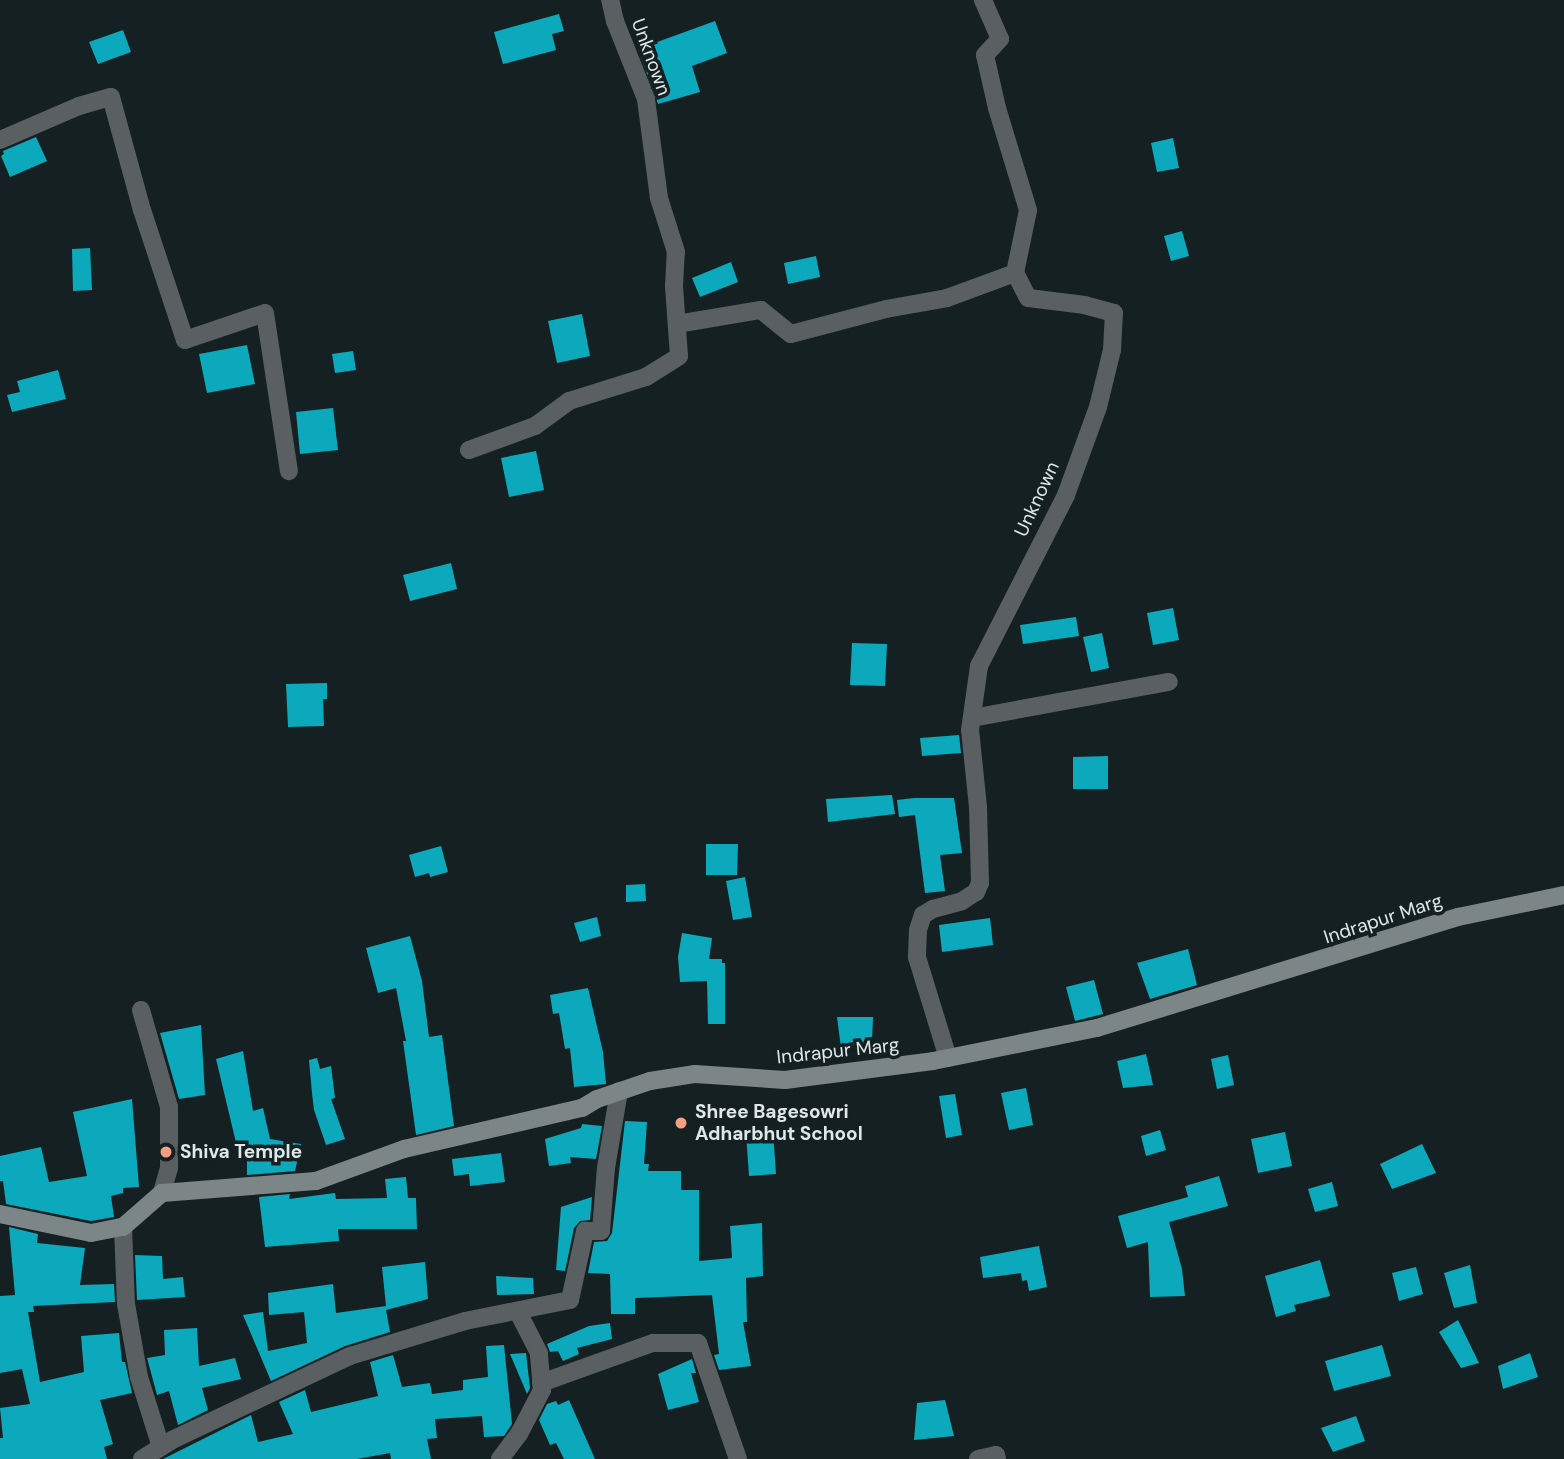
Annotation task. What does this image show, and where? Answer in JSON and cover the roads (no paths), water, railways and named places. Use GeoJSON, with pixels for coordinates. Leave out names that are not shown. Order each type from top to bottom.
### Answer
{"type":"FeatureCollection","features":[{"type":"Feature","properties":{"kind":"street","name":"Unknown"},"geometry":{"type":"LineString","coordinates":[[469,450],[535,426],[569,401],[646,377],[680,356],[676,252],[659,198],[646,99],[615,21],[610,0]]}},
{"type":"Feature","properties":{"kind":"street"},"geometry":{"type":"LineString","coordinates":[[677,324],[761,310],[791,334],[886,309],[947,298],[1015,272],[1028,209],[997,108],[985,55],[1000,39],[983,0]]}},
{"type":"Feature","properties":{"kind":"street"},"geometry":{"type":"LineString","coordinates":[[0,140],[79,106],[111,97],[142,210],[185,340],[265,313],[289,471]]}},
{"type":"Feature","properties":{"kind":"street","name":"Unknown"},"geometry":{"type":"LineString","coordinates":[[948,1058],[917,957],[918,930],[923,915],[933,909],[962,901],[976,892],[980,883],[972,719],[979,666],[1066,495],[1098,407],[1112,351],[1114,313],[1085,304],[1028,298],[1015,272]]}},
{"type":"Feature","properties":{"kind":"street"},"geometry":{"type":"LineString","coordinates":[[972,719],[1169,682]]}},
{"type":"Feature","properties":{"kind":"street","name":"Indrapur Marg"},"geometry":{"type":"LineString","coordinates":[[162,1193],[316,1181],[404,1149],[582,1108],[597,1098],[650,1081],[695,1074],[785,1080],[948,1058],[1097,1028],[1458,917],[1564,895]]}},
{"type":"Feature","properties":{"kind":"street"},"geometry":{"type":"LineString","coordinates":[[0,1214],[91,1233],[122,1227],[162,1193],[169,1168],[169,1107],[141,1010]]}},
{"type":"Feature","properties":{"kind":"street"},"geometry":{"type":"LineString","coordinates":[[142,1459],[166,1443],[349,1356],[465,1321],[570,1300],[585,1231],[601,1231],[606,1168],[619,1091]]}},
{"type":"Feature","properties":{"kind":"street"},"geometry":{"type":"LineString","coordinates":[[122,1227],[126,1304],[139,1377],[166,1443],[177,1459]]}},
{"type":"Feature","properties":{"kind":"street"},"geometry":{"type":"LineString","coordinates":[[500,1459],[519,1433],[542,1390],[539,1353],[518,1312]]}},
{"type":"Feature","properties":{"kind":"street"},"geometry":{"type":"LineString","coordinates":[[541,1383],[653,1343],[698,1343],[738,1459]]}},
{"type":"Feature","properties":{"kind":"street"},"geometry":{"type":"LineString","coordinates":[[978,1459],[996,1455],[997,1459]]}},
{"type":"Feature","properties":{"kind":"place","name":"Shree Bagesowri Adharbhut School"},"geometry":{"type":"Point","coordinates":[681,1123]}},
{"type":"Feature","properties":{"kind":"place","name":"Shiva Temple"},"geometry":{"type":"Point","coordinates":[166,1152]}}]}
